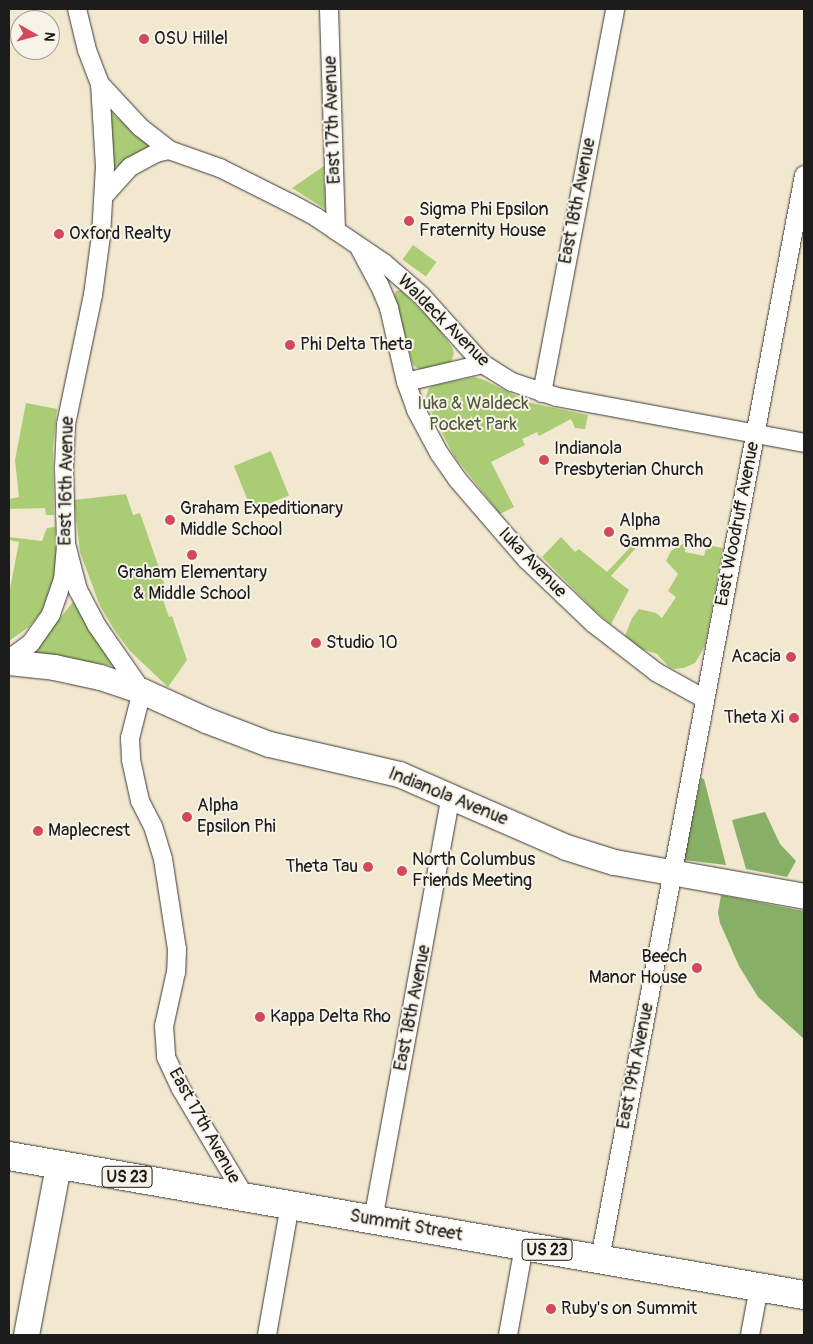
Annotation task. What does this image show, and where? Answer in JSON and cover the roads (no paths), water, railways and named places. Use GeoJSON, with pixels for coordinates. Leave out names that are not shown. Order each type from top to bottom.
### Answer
{"type":"FeatureCollection","features":[{"type":"Feature","properties":{"kind":"main road","name":"Summit Street"},"geometry":{"type":"LineString","coordinates":[[9,1156],[804,1295]]}},
{"type":"Feature","properties":{"kind":"street","name":"East 16th Avenue"},"geometry":{"type":"LineString","coordinates":[[9,661],[31,643],[51,614],[63,580],[66,544],[64,468],[66,424],[93,295],[104,196],[104,141],[100,84],[88,50],[77,9]]}},
{"type":"Feature","properties":{"kind":"street","name":"East 17th Avenue"},"geometry":{"type":"LineString","coordinates":[[329,9],[336,230]]}},
{"type":"Feature","properties":{"kind":"street","name":"East 18th Avenue"},"geometry":{"type":"LineString","coordinates":[[542,393],[615,9]]}},
{"type":"Feature","properties":{"kind":"street","name":"Waldeck Avenue"},"geometry":{"type":"LineString","coordinates":[[100,84],[140,126],[170,150],[235,176],[290,203],[357,244],[421,295],[483,364],[512,382],[542,393],[804,442]]}},
{"type":"Feature","properties":{"kind":"street"},"geometry":{"type":"LineString","coordinates":[[104,196],[130,167],[156,153],[170,150]]}},
{"type":"Feature","properties":{"kind":"street","name":"East Woodruff Avenue"},"geometry":{"type":"LineString","coordinates":[[672,873],[804,175]]}},
{"type":"Feature","properties":{"kind":"street","name":"Iuka Avenue"},"geometry":{"type":"LineString","coordinates":[[357,244],[370,265],[389,308],[406,382],[426,431],[439,453],[485,514],[526,560],[589,620],[656,672],[705,700]]}},
{"type":"Feature","properties":{"kind":"street"},"geometry":{"type":"LineString","coordinates":[[406,382],[483,364]]}},
{"type":"Feature","properties":{"kind":"street"},"geometry":{"type":"LineString","coordinates":[[66,544],[78,590],[97,626],[142,691]]}},
{"type":"Feature","properties":{"kind":"street","name":"Indianola Avenue"},"geometry":{"type":"LineString","coordinates":[[9,661],[100,676],[142,691],[206,720],[269,744],[399,774],[566,847],[614,862],[804,896]]}},
{"type":"Feature","properties":{"kind":"street","name":"East 17th Avenue"},"geometry":{"type":"LineString","coordinates":[[142,691],[130,738],[131,760],[140,801],[158,843],[177,949],[176,972],[164,1026],[166,1057],[181,1089],[244,1197]]}},
{"type":"Feature","properties":{"kind":"street","name":"East 18th Avenue"},"geometry":{"type":"LineString","coordinates":[[373,1220],[451,796]]}},
{"type":"Feature","properties":{"kind":"street","name":"East 19th Avenue"},"geometry":{"type":"LineString","coordinates":[[600,1259],[672,873]]}},
{"type":"Feature","properties":{"kind":"street"},"geometry":{"type":"LineString","coordinates":[[26,1335],[58,1165]]}},
{"type":"Feature","properties":{"kind":"street"},"geometry":{"type":"LineString","coordinates":[[267,1335],[290,1205]]}},
{"type":"Feature","properties":{"kind":"street"},"geometry":{"type":"LineString","coordinates":[[508,1335],[524,1246]]}},
{"type":"Feature","properties":{"kind":"street"},"geometry":{"type":"LineString","coordinates":[[750,1335],[759,1287]]}},
{"type":"Feature","properties":{"kind":"place","name":"OSU Hillel"},"geometry":{"type":"Point","coordinates":[144,39]}},
{"type":"Feature","properties":{"kind":"place","name":"Sigma Phi Epsilon Fraternity House"},"geometry":{"type":"Point","coordinates":[409,221]}},
{"type":"Feature","properties":{"kind":"place","name":"Oxford Realty"},"geometry":{"type":"Point","coordinates":[59,234]}},
{"type":"Feature","properties":{"kind":"place","name":"Phi Delta Theta"},"geometry":{"type":"Point","coordinates":[290,345]}},
{"type":"Feature","properties":{"kind":"place","name":"Indianola Presbyterian Church"},"geometry":{"type":"Point","coordinates":[544,460]}},
{"type":"Feature","properties":{"kind":"place","name":"Graham Expeditionary Middle School"},"geometry":{"type":"Point","coordinates":[170,520]}},
{"type":"Feature","properties":{"kind":"place","name":"Alpha Gamma Rho"},"geometry":{"type":"Point","coordinates":[609,532]}},
{"type":"Feature","properties":{"kind":"place","name":"Graham Elementary & Middle School"},"geometry":{"type":"Point","coordinates":[192,555]}},
{"type":"Feature","properties":{"kind":"place","name":"Studio 10"},"geometry":{"type":"Point","coordinates":[316,643]}},
{"type":"Feature","properties":{"kind":"place","name":"Acacia"},"geometry":{"type":"Point","coordinates":[791,657]}},
{"type":"Feature","properties":{"kind":"place","name":"Theta Xi"},"geometry":{"type":"Point","coordinates":[794,718]}},
{"type":"Feature","properties":{"kind":"place","name":"Alpha Epsilon Phi"},"geometry":{"type":"Point","coordinates":[187,817]}},
{"type":"Feature","properties":{"kind":"place","name":"Maplecrest"},"geometry":{"type":"Point","coordinates":[38,831]}},
{"type":"Feature","properties":{"kind":"place","name":"Theta Tau"},"geometry":{"type":"Point","coordinates":[368,867]}},
{"type":"Feature","properties":{"kind":"place","name":"North Columbus Friends Meeting"},"geometry":{"type":"Point","coordinates":[402,871]}},
{"type":"Feature","properties":{"kind":"place","name":"Beech Manor House"},"geometry":{"type":"Point","coordinates":[697,968]}},
{"type":"Feature","properties":{"kind":"place","name":"Kappa Delta Rho"},"geometry":{"type":"Point","coordinates":[260,1017]}},
{"type":"Feature","properties":{"kind":"place","name":"Ruby's on Summit"},"geometry":{"type":"Point","coordinates":[551,1309]}},
{"type":"Feature","properties":{"kind":"park label","name":"Iuka & Waldeck Pocket Park"},"geometry":{"type":"Point","coordinates":[473,415]}}]}
